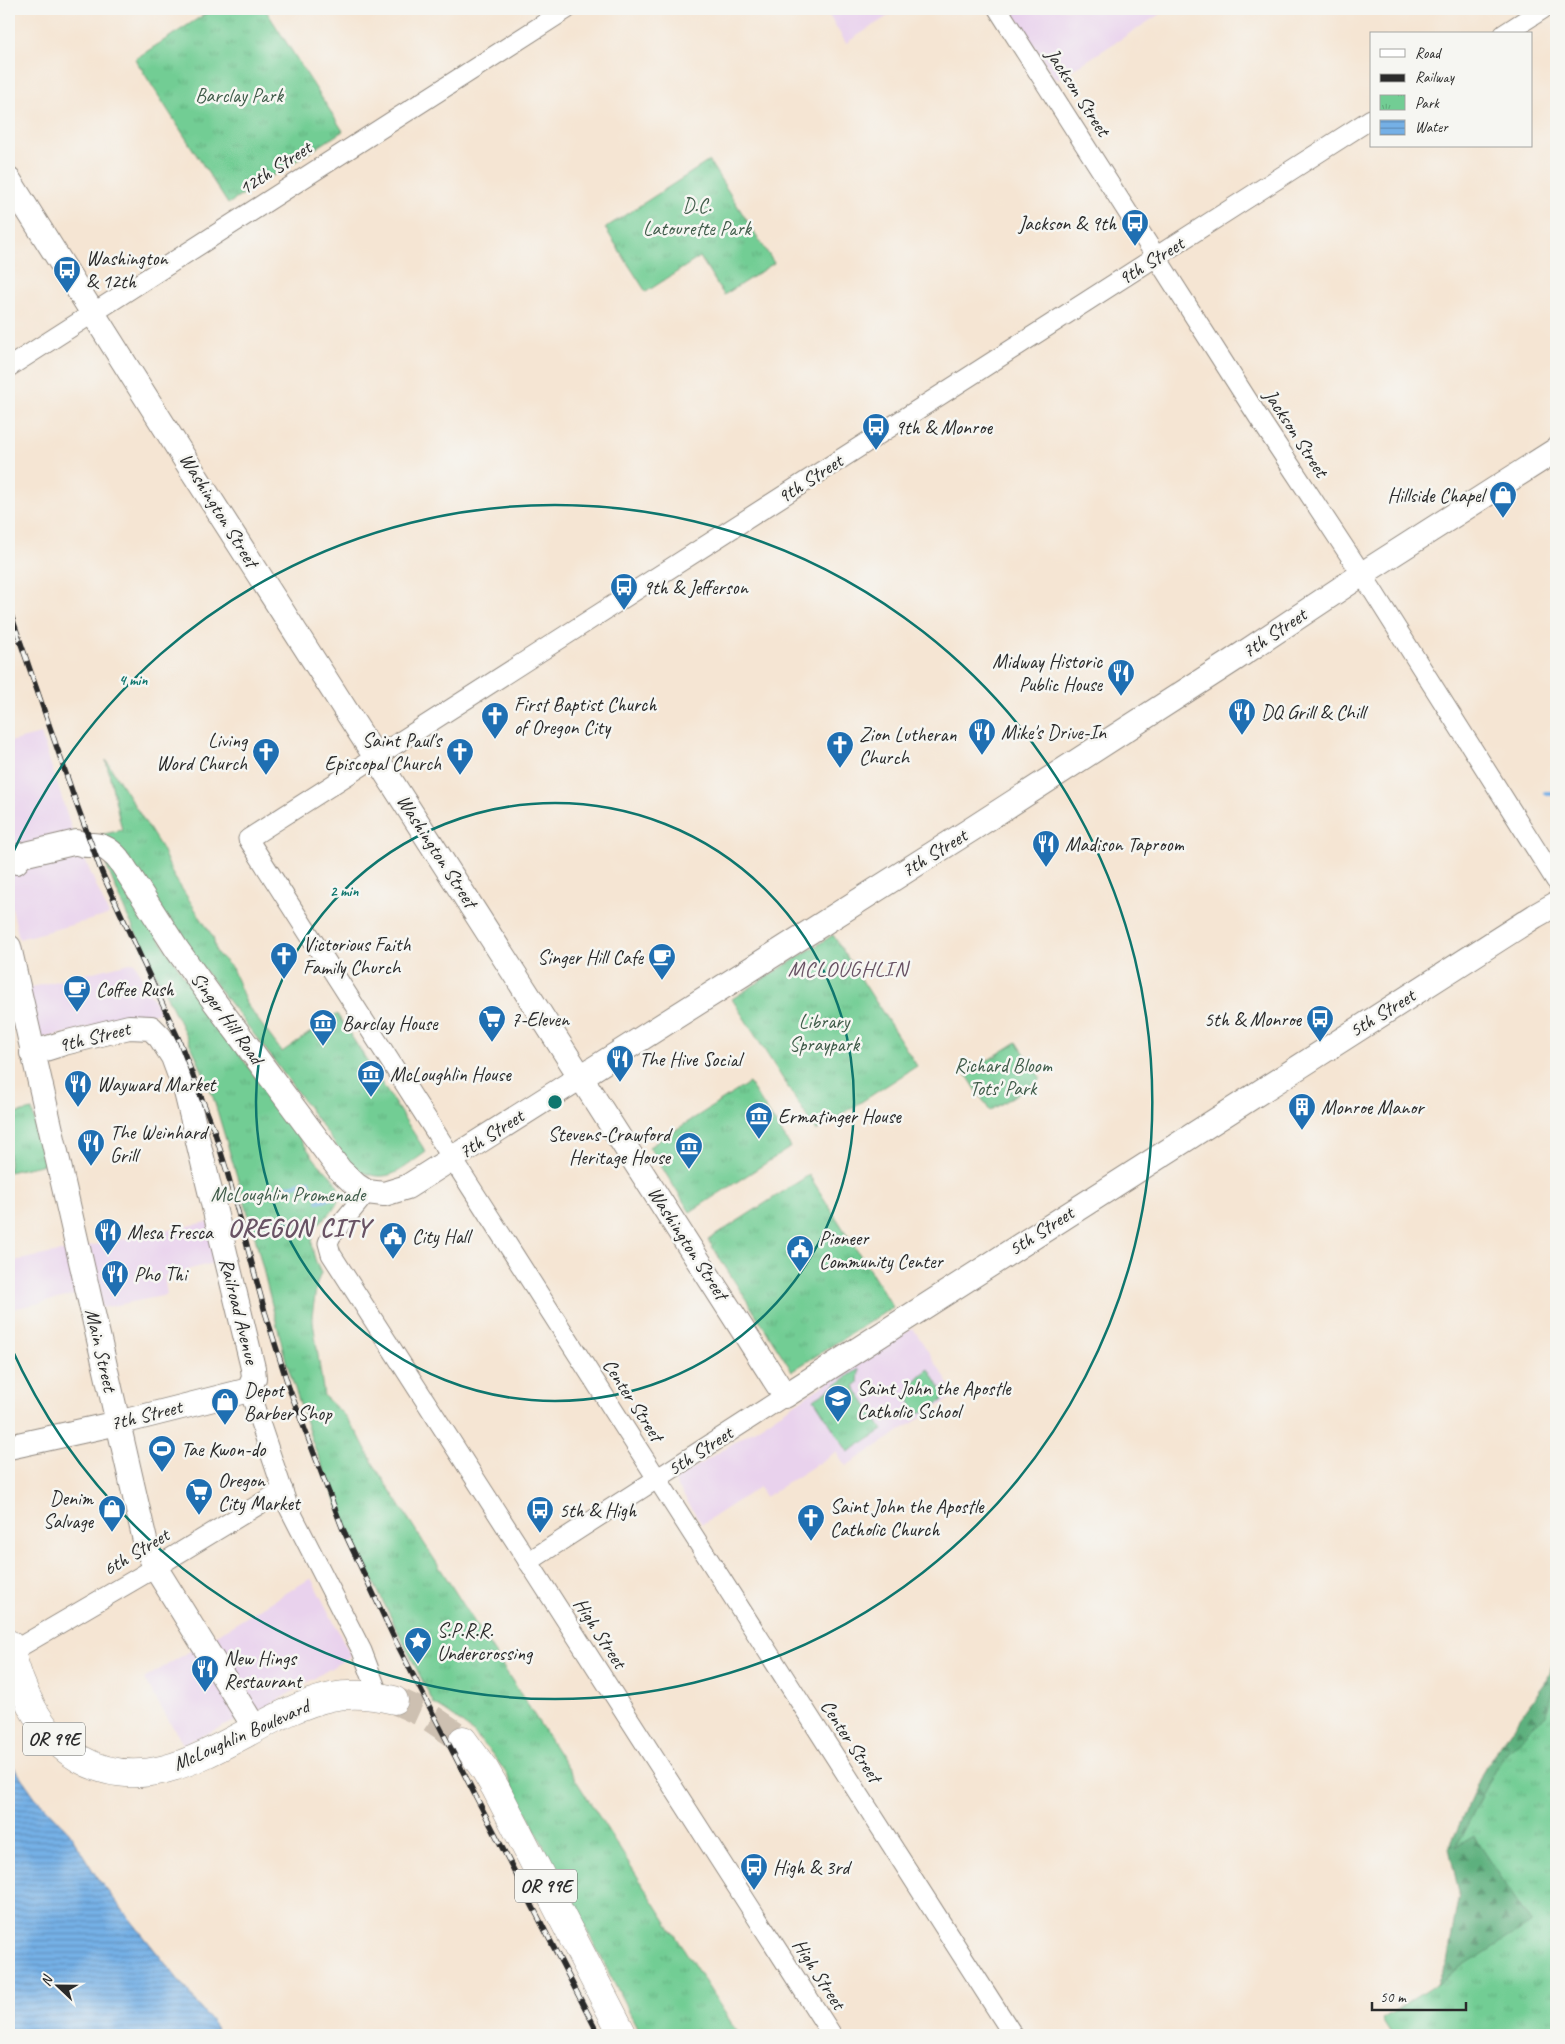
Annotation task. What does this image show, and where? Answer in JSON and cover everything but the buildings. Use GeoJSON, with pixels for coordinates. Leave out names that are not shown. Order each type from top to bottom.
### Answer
{"type":"FeatureCollection","features":[{"type":"Feature","properties":{"kind":"highway","name":"McLoughlin Boulevard"},"geometry":{"type":"LineString","coordinates":[[10,1648],[22,1688],[41,1724],[58,1743],[71,1753],[95,1766],[116,1772],[136,1774],[161,1770],[202,1755],[254,1728],[319,1700],[348,1695],[387,1698]]}},
{"type":"Feature","properties":{"kind":"highway","name":"OR 99E"},"geometry":{"type":"LineString","coordinates":[[463,1740],[486,1770],[623,2035]]}},
{"type":"Feature","properties":{"kind":"main road","name":"Washington Street"},"geometry":{"type":"LineString","coordinates":[[9,180],[785,1396]]}},
{"type":"Feature","properties":{"kind":"main road","name":"7th Street"},"geometry":{"type":"LineString","coordinates":[[367,1192],[384,1194],[398,1191],[452,1159],[978,825],[1232,661],[1362,574],[1556,450]]}},
{"type":"Feature","properties":{"kind":"main road","name":"Singer Hill Road"},"geometry":{"type":"LineString","coordinates":[[12,863],[24,864],[80,852],[87,845],[105,848],[117,857],[208,994],[334,1162],[356,1185],[367,1192]]}},
{"type":"Feature","properties":{"kind":"main road","name":"5th Street"},"geometry":{"type":"LineString","coordinates":[[785,1396],[1305,1062],[1556,904]]}},
{"type":"Feature","properties":{"kind":"main road","name":"Main Street"},"geometry":{"type":"LineString","coordinates":[[9,947],[146,1545],[155,1567],[254,1728]]}},
{"type":"Feature","properties":{"kind":"main road","name":"9th Street"},"geometry":{"type":"LineString","coordinates":[[32,1053],[64,1042],[129,1027],[145,1026],[155,1030]]}},
{"type":"Feature","properties":{"kind":"main road","name":"Railroad Avenue"},"geometry":{"type":"LineString","coordinates":[[155,1030],[173,1057],[192,1114],[253,1368],[254,1378],[249,1390]]}},
{"type":"Feature","properties":{"kind":"main road","name":"7th Street"},"geometry":{"type":"LineString","coordinates":[[9,1447],[118,1423],[249,1390]]}},
{"type":"Feature","properties":{"kind":"street","name":"12th Street"},"geometry":{"type":"LineString","coordinates":[[9,367],[567,9]]}},
{"type":"Feature","properties":{"kind":"street","name":"Jackson Street"},"geometry":{"type":"LineString","coordinates":[[998,9],[1259,418],[1362,574],[1556,881]]}},
{"type":"Feature","properties":{"kind":"street"},"geometry":{"type":"LineString","coordinates":[[1507,32],[1543,9]]}},
{"type":"Feature","properties":{"kind":"street","name":"9th Street"},"geometry":{"type":"LineString","coordinates":[[248,839],[1370,120]]}},
{"type":"Feature","properties":{"kind":"street","name":"Center Street"},"geometry":{"type":"LineString","coordinates":[[248,839],[1013,2035]]}},
{"type":"Feature","properties":{"kind":"street","name":"High Street"},"geometry":{"type":"LineString","coordinates":[[367,1192],[331,1236],[328,1243],[331,1254],[832,2035]]}},
{"type":"Feature","properties":{"kind":"street","name":"Railroad Avenue"},"geometry":{"type":"LineString","coordinates":[[249,1390],[292,1515],[387,1698]]}},
{"type":"Feature","properties":{"kind":"street","name":"5th Street"},"geometry":{"type":"LineString","coordinates":[[528,1562],[785,1396]]}},
{"type":"Feature","properties":{"kind":"street","name":"6th Street"},"geometry":{"type":"LineString","coordinates":[[10,1648],[155,1567],[283,1490]]}},
{"type":"Feature","properties":{"kind":"shaded area"},"geometry":{"type":"Polygon","coordinates":[[[825,9],[899,9],[846,43],[825,9]]]}},
{"type":"Feature","properties":{"kind":"shaded area"},"geometry":{"type":"Polygon","coordinates":[[[1011,9],[1168,9],[1058,79],[1054,77],[1011,9]]]}},
{"type":"Feature","properties":{"kind":"shaded area"},"geometry":{"type":"Polygon","coordinates":[[[41,734],[72,830],[109,915],[19,939],[9,893],[9,742],[41,734]]]}},
{"type":"Feature","properties":{"kind":"shaded area"},"geometry":{"type":"Polygon","coordinates":[[[134,962],[160,1012],[39,1039],[28,988],[134,962]]]}},
{"type":"Feature","properties":{"kind":"shaded area"},"geometry":{"type":"Polygon","coordinates":[[[208,1222],[217,1262],[164,1276],[167,1295],[102,1308],[97,1290],[12,1309],[9,1291],[9,1262],[208,1222]]]}},
{"type":"Feature","properties":{"kind":"shaded area","name":"Saint John the Apostle Catholic School"},"geometry":{"type":"Polygon","coordinates":[[[913,1328],[956,1395],[846,1466],[836,1452],[765,1497],[759,1487],[702,1524],[674,1481],[913,1328]]]}},
{"type":"Feature","properties":{"kind":"shaded area"},"geometry":{"type":"Polygon","coordinates":[[[311,1578],[351,1656],[263,1709],[183,1744],[144,1679],[311,1578]]]}},
{"type":"Feature","properties":{"kind":"green space","name":"Barclay Park"},"geometry":{"type":"Polygon","coordinates":[[[213,9],[265,9],[343,131],[228,204],[135,59],[213,9]]]}},
{"type":"Feature","properties":{"kind":"green space","name":"D.C. Latourette Park"},"geometry":{"type":"Polygon","coordinates":[[[709,161],[774,263],[724,295],[700,257],[646,292],[605,228],[709,161]]]}},
{"type":"Feature","properties":{"kind":"green space"},"geometry":{"type":"Polygon","coordinates":[[[106,760],[162,849],[173,875],[213,937],[216,952],[232,968],[247,1005],[282,1052],[337,1014],[426,1152],[399,1171],[383,1176],[363,1172],[351,1166],[273,1059],[100,835],[122,830],[106,760]]]}},
{"type":"Feature","properties":{"kind":"green space","name":"McLoughlin Promenade"},"geometry":{"type":"Polygon","coordinates":[[[106,865],[113,868],[189,984],[316,1161],[337,1184],[339,1194],[337,1204],[318,1225],[312,1243],[314,1256],[321,1273],[317,1283],[312,1315],[324,1396],[344,1415],[358,1434],[374,1465],[739,2035],[641,2035],[506,1773],[491,1752],[474,1734],[456,1718],[434,1704],[349,1533],[312,1441],[286,1361],[254,1233],[213,1097],[196,1056],[127,915],[106,865]]]}},
{"type":"Feature","properties":{"kind":"green space","name":"Library Spraypark"},"geometry":{"type":"Polygon","coordinates":[[[833,935],[917,1066],[816,1131],[732,999],[833,935]]]}},
{"type":"Feature","properties":{"kind":"green space","name":"Richard Bloom Tots' Park"},"geometry":{"type":"Polygon","coordinates":[[[1017,1042],[1041,1079],[990,1111],[966,1074],[1017,1042]]]}},
{"type":"Feature","properties":{"kind":"green space","name":"Ermatinger House"},"geometry":{"type":"Polygon","coordinates":[[[749,1083],[791,1147],[690,1212],[649,1147],[749,1083]]]}},
{"type":"Feature","properties":{"kind":"green space"},"geometry":{"type":"Polygon","coordinates":[[[32,1110],[45,1164],[9,1172],[9,1115],[32,1110]]]}},
{"type":"Feature","properties":{"kind":"green space","name":"Pioneer Community Center"},"geometry":{"type":"Polygon","coordinates":[[[809,1175],[893,1307],[792,1371],[708,1240],[809,1175]]]}},
{"type":"Feature","properties":{"kind":"green space"},"geometry":{"type":"Polygon","coordinates":[[[859,1369],[858,1383],[854,1386],[883,1430],[848,1452],[814,1399],[859,1369]]]}},
{"type":"Feature","properties":{"kind":"green space"},"geometry":{"type":"Polygon","coordinates":[[[929,1369],[944,1395],[942,1401],[916,1416],[910,1402],[911,1390],[917,1379],[929,1369]]]}},
{"type":"Feature","properties":{"kind":"green space"},"geometry":{"type":"Polygon","coordinates":[[[1556,1654],[1556,2035],[1434,1989],[1447,1963],[1459,1893],[1449,1848],[1486,1765],[1545,1683],[1556,1654]]]}},
{"type":"Feature","properties":{"kind":"green space"},"geometry":{"type":"Polygon","coordinates":[[[1556,1685],[1556,2035],[1392,2035],[1382,2019],[1531,1923],[1474,1836],[1456,1847],[1502,1757],[1545,1715],[1556,1685]]]}},
{"type":"Feature","properties":{"kind":"water"},"geometry":{"type":"Polygon","coordinates":[[[9,1760],[35,1797],[69,1832],[98,1879],[216,2027],[219,2035],[9,2035],[9,1760]]]}},
{"type":"Feature","properties":{"kind":"waterway"},"geometry":{"type":"LineString","coordinates":[[1545,793],[1556,793]]}},
{"type":"Feature","properties":{"kind":"waterway"},"geometry":{"type":"LineString","coordinates":[[247,1190],[248,1197],[309,1181],[311,1192]]}},
{"type":"Feature","properties":{"kind":"waterway"},"geometry":{"type":"LineString","coordinates":[[318,1201],[331,1198]]}},
{"type":"Feature","properties":{"kind":"tunnel"},"geometry":{"type":"LineString","coordinates":[[394,1700],[425,1714],[463,1740]]}},
{"type":"Feature","properties":{"kind":"railway"},"geometry":{"type":"LineString","coordinates":[[9,609],[102,873],[179,1040],[214,1130],[265,1312],[289,1388],[342,1527],[396,1642],[599,2035]]}},
{"type":"Feature","properties":{"kind":"place","name":"Jackson & 9th"},"geometry":{"type":"Point","coordinates":[1135,247]}},
{"type":"Feature","properties":{"kind":"place","name":"Washington & 12th"},"geometry":{"type":"Point","coordinates":[67,294]}},
{"type":"Feature","properties":{"kind":"place","name":"9th & Monroe"},"geometry":{"type":"Point","coordinates":[876,451]}},
{"type":"Feature","properties":{"kind":"place","name":"Hillside Chapel"},"geometry":{"type":"Point","coordinates":[1503,519]}},
{"type":"Feature","properties":{"kind":"place","name":"9th & Jefferson"},"geometry":{"type":"Point","coordinates":[624,611]}},
{"type":"Feature","properties":{"kind":"place","name":"Midway Historic Public House"},"geometry":{"type":"Point","coordinates":[1121,697]}},
{"type":"Feature","properties":{"kind":"place","name":"DQ Grill & Chill"},"geometry":{"type":"Point","coordinates":[1242,736]}},
{"type":"Feature","properties":{"kind":"place","name":"First Baptist Church of Oregon City"},"geometry":{"type":"Point","coordinates":[495,740]}},
{"type":"Feature","properties":{"kind":"place","name":"Mike's Drive-In"},"geometry":{"type":"Point","coordinates":[982,756]}},
{"type":"Feature","properties":{"kind":"place","name":"Zion Lutheran Church"},"geometry":{"type":"Point","coordinates":[840,769]}},
{"type":"Feature","properties":{"kind":"place","name":"Living Word Church"},"geometry":{"type":"Point","coordinates":[266,776]}},
{"type":"Feature","properties":{"kind":"place","name":"Saint Paul's Episcopal Church"},"geometry":{"type":"Point","coordinates":[460,776]}},
{"type":"Feature","properties":{"kind":"place","name":"Madison Taproom"},"geometry":{"type":"Point","coordinates":[1046,868]}},
{"type":"Feature","properties":{"kind":"place","name":"Victorious Faith Family Church"},"geometry":{"type":"Point","coordinates":[284,980]}},
{"type":"Feature","properties":{"kind":"place","name":"Singer Hill Cafe"},"geometry":{"type":"Point","coordinates":[662,981]}},
{"type":"Feature","properties":{"kind":"place","name":"Coffee Rush"},"geometry":{"type":"Point","coordinates":[77,1013]}},
{"type":"Feature","properties":{"kind":"place","name":"7-Eleven"},"geometry":{"type":"Point","coordinates":[492,1043]}},
{"type":"Feature","properties":{"kind":"place","name":"5th & Monroe"},"geometry":{"type":"Point","coordinates":[1320,1043]}},
{"type":"Feature","properties":{"kind":"place","name":"Barclay House"},"geometry":{"type":"Point","coordinates":[323,1047]}},
{"type":"Feature","properties":{"kind":"place","name":"The Hive Social"},"geometry":{"type":"Point","coordinates":[620,1083]}},
{"type":"Feature","properties":{"kind":"place","name":"McLoughlin House"},"geometry":{"type":"Point","coordinates":[371,1098]}},
{"type":"Feature","properties":{"kind":"place","name":"Wayward Market"},"geometry":{"type":"Point","coordinates":[78,1108]}},
{"type":"Feature","properties":{"kind":"place","name":"Monroe Manor"},"geometry":{"type":"Point","coordinates":[1302,1131]}},
{"type":"Feature","properties":{"kind":"place","name":"Ermatinger House"},"geometry":{"type":"Point","coordinates":[759,1140]}},
{"type":"Feature","properties":{"kind":"place","name":"The Weinhard Grill"},"geometry":{"type":"Point","coordinates":[91,1167]}},
{"type":"Feature","properties":{"kind":"place","name":"Stevens-Crawford Heritage House"},"geometry":{"type":"Point","coordinates":[689,1170]}},
{"type":"Feature","properties":{"kind":"place","name":"Mesa Fresca"},"geometry":{"type":"Point","coordinates":[108,1256]}},
{"type":"Feature","properties":{"kind":"place","name":"City Hall"},"geometry":{"type":"Point","coordinates":[393,1260]}},
{"type":"Feature","properties":{"kind":"place","name":"Pioneer Community Center"},"geometry":{"type":"Point","coordinates":[800,1273]}},
{"type":"Feature","properties":{"kind":"place","name":"Pho Thi"},"geometry":{"type":"Point","coordinates":[115,1298]}},
{"type":"Feature","properties":{"kind":"place","name":"Saint John the Apostle Catholic School"},"geometry":{"type":"Point","coordinates":[838,1423]}},
{"type":"Feature","properties":{"kind":"place","name":"Depot Barber Shop"},"geometry":{"type":"Point","coordinates":[225,1426]}},
{"type":"Feature","properties":{"kind":"place","name":"Tae Kwon-do"},"geometry":{"type":"Point","coordinates":[162,1473]}},
{"type":"Feature","properties":{"kind":"place","name":"Oregon City Market"},"geometry":{"type":"Point","coordinates":[199,1516]}},
{"type":"Feature","properties":{"kind":"place","name":"Denim Salvage"},"geometry":{"type":"Point","coordinates":[112,1533]}},
{"type":"Feature","properties":{"kind":"place","name":"5th & High"},"geometry":{"type":"Point","coordinates":[540,1534]}},
{"type":"Feature","properties":{"kind":"place","name":"Saint John the Apostle Catholic Church"},"geometry":{"type":"Point","coordinates":[811,1542]}},
{"type":"Feature","properties":{"kind":"place","name":"S.P.R.R. Undercrossing"},"geometry":{"type":"Point","coordinates":[418,1665]}},
{"type":"Feature","properties":{"kind":"place","name":"New Hings Restaurant"},"geometry":{"type":"Point","coordinates":[205,1693]}},
{"type":"Feature","properties":{"kind":"place","name":"High & 3rd"},"geometry":{"type":"Point","coordinates":[754,1891]}},
{"type":"Feature","properties":{"kind":"district","name":"MCLOUGHLIN"},"geometry":{"type":"Point","coordinates":[848,969]}},
{"type":"Feature","properties":{"kind":"district","name":"OREGON CITY"},"geometry":{"type":"Point","coordinates":[299,1228]}}]}
